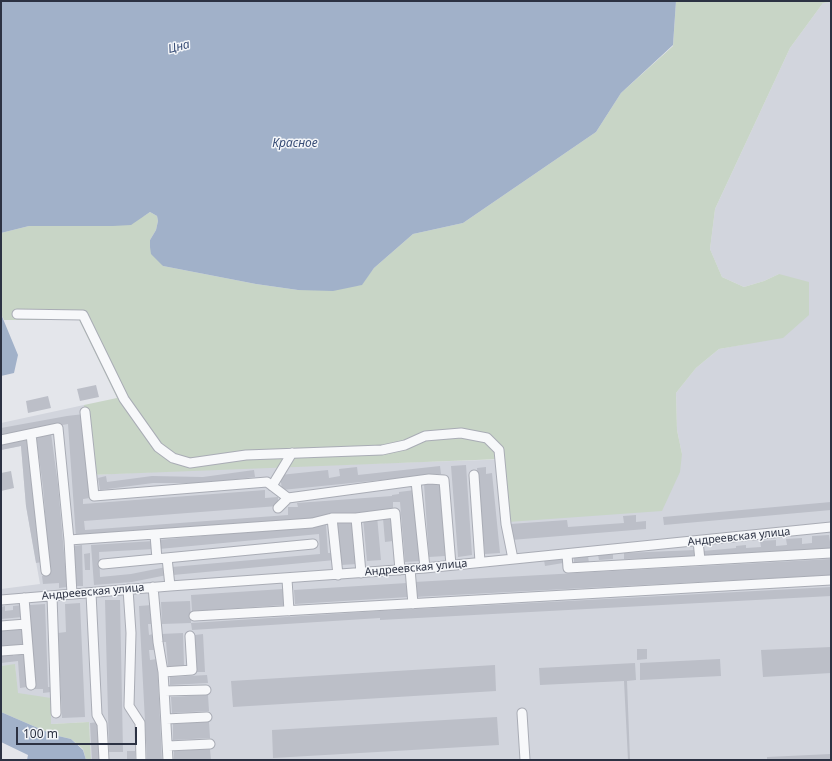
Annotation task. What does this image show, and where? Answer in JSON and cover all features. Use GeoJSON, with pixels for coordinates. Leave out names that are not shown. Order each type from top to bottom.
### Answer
{"type":"FeatureCollection","features":[{"type":"Feature","properties":{"kind":"street"},"geometry":{"type":"LineString","coordinates":[[17,314],[83,315],[124,399],[158,447],[173,458],[190,463],[246,454],[382,450],[405,445],[425,436],[460,433],[488,438],[499,450],[506,524],[512,559]]}},
{"type":"Feature","properties":{"kind":"street"},"geometry":{"type":"LineString","coordinates":[[85,412],[94,496],[267,482],[288,498]]}},
{"type":"Feature","properties":{"kind":"street"},"geometry":{"type":"LineString","coordinates":[[1,440],[58,428],[69,540],[72,594]]}},
{"type":"Feature","properties":{"kind":"street"},"geometry":{"type":"LineString","coordinates":[[31,434],[46,571]]}},
{"type":"Feature","properties":{"kind":"street"},"geometry":{"type":"LineString","coordinates":[[272,486],[292,453]]}},
{"type":"Feature","properties":{"kind":"street"},"geometry":{"type":"LineString","coordinates":[[474,475],[480,562]]}},
{"type":"Feature","properties":{"kind":"street"},"geometry":{"type":"LineString","coordinates":[[278,508],[288,498],[429,479],[444,480],[451,565]]}},
{"type":"Feature","properties":{"kind":"street"},"geometry":{"type":"LineString","coordinates":[[416,481],[425,568]]}},
{"type":"Feature","properties":{"kind":"street"},"geometry":{"type":"LineString","coordinates":[[69,540],[312,523],[332,518],[356,518],[395,513],[400,570]]}},
{"type":"Feature","properties":{"kind":"street"},"geometry":{"type":"LineString","coordinates":[[332,518],[338,575]]}},
{"type":"Feature","properties":{"kind":"street"},"geometry":{"type":"LineString","coordinates":[[356,518],[362,573]]}},
{"type":"Feature","properties":{"kind":"street","name":"Андреевская улица"},"geometry":{"type":"LineString","coordinates":[[1,600],[154,587],[287,579],[425,568],[831,527]]}},
{"type":"Feature","properties":{"kind":"street"},"geometry":{"type":"LineString","coordinates":[[155,535],[157,559]]}},
{"type":"Feature","properties":{"kind":"street"},"geometry":{"type":"LineString","coordinates":[[698,541],[700,560]]}},
{"type":"Feature","properties":{"kind":"street"},"geometry":{"type":"LineString","coordinates":[[103,564],[314,544]]}},
{"type":"Feature","properties":{"kind":"street"},"geometry":{"type":"LineString","coordinates":[[567,554],[568,568],[831,553]]}},
{"type":"Feature","properties":{"kind":"street"},"geometry":{"type":"LineString","coordinates":[[167,558],[170,586]]}},
{"type":"Feature","properties":{"kind":"street"},"geometry":{"type":"LineString","coordinates":[[410,569],[412,604]]}},
{"type":"Feature","properties":{"kind":"street"},"geometry":{"type":"LineString","coordinates":[[287,579],[290,611]]}},
{"type":"Feature","properties":{"kind":"street"},"geometry":{"type":"LineString","coordinates":[[194,616],[831,580]]}},
{"type":"Feature","properties":{"kind":"street"},"geometry":{"type":"LineString","coordinates":[[154,587],[158,642],[163,672],[168,760]]}},
{"type":"Feature","properties":{"kind":"street"},"geometry":{"type":"LineString","coordinates":[[128,589],[131,634],[128,706],[140,723],[141,760]]}},
{"type":"Feature","properties":{"kind":"street"},"geometry":{"type":"LineString","coordinates":[[91,592],[97,715],[102,724],[104,760]]}},
{"type":"Feature","properties":{"kind":"street"},"geometry":{"type":"LineString","coordinates":[[52,596],[56,714]]}},
{"type":"Feature","properties":{"kind":"street"},"geometry":{"type":"LineString","coordinates":[[24,598],[31,685]]}},
{"type":"Feature","properties":{"kind":"street"},"geometry":{"type":"LineString","coordinates":[[1,626],[26,624]]}},
{"type":"Feature","properties":{"kind":"street"},"geometry":{"type":"LineString","coordinates":[[163,672],[192,670],[190,636]]}},
{"type":"Feature","properties":{"kind":"street"},"geometry":{"type":"LineString","coordinates":[[1,651],[28,648]]}},
{"type":"Feature","properties":{"kind":"street"},"geometry":{"type":"LineString","coordinates":[[164,692],[206,690]]}},
{"type":"Feature","properties":{"kind":"street"},"geometry":{"type":"LineString","coordinates":[[522,713],[525,760]]}},
{"type":"Feature","properties":{"kind":"street"},"geometry":{"type":"LineString","coordinates":[[166,720],[207,717]]}},
{"type":"Feature","properties":{"kind":"street"},"geometry":{"type":"LineString","coordinates":[[168,746],[210,744]]}},
{"type":"Feature","properties":{"kind":"shaded area"},"geometry":{"type":"Polygon","coordinates":[[[831,2],[831,760],[91,760],[89,722],[51,724],[17,693],[15,665],[1,666],[1,589],[40,584],[26,506],[21,446],[1,450],[1,423],[84,405],[90,475],[256,467],[682,454],[677,430],[676,393],[696,368],[719,349],[746,344],[779,274],[764,281],[744,287],[722,277],[710,249],[715,209],[790,48],[823,3],[831,2]]]}},
{"type":"Feature","properties":{"kind":"green space"},"geometry":{"type":"Polygon","coordinates":[[[676,1],[831,2],[823,3],[790,48],[715,209],[710,249],[722,277],[744,287],[764,281],[779,274],[809,282],[809,315],[783,338],[719,349],[696,368],[676,393],[677,430],[682,454],[680,472],[662,511],[508,522],[501,459],[90,475],[84,405],[117,398],[79,320],[4,320],[1,314],[1,233],[29,226],[62,225],[144,216],[150,212],[157,216],[158,221],[156,230],[150,240],[163,266],[256,284],[298,290],[361,285],[374,268],[413,234],[463,223],[596,132],[621,93],[673,46],[676,1]]]}},
{"type":"Feature","properties":{"kind":"green space"},"geometry":{"type":"Polygon","coordinates":[[[15,664],[18,693],[51,698],[51,724],[89,722],[91,760],[86,760],[83,749],[71,739],[54,735],[1,712],[1,666],[15,664]]]}},
{"type":"Feature","properties":{"kind":"water","name":"Красное"},"geometry":{"type":"Polygon","coordinates":[[[1,1],[676,1],[673,45],[621,93],[596,132],[463,223],[413,234],[374,268],[362,285],[333,291],[298,290],[256,284],[163,266],[151,254],[150,240],[156,230],[158,221],[157,216],[150,212],[131,225],[29,226],[1,233],[1,1]]]}},
{"type":"Feature","properties":{"kind":"water"},"geometry":{"type":"Polygon","coordinates":[[[1,314],[18,355],[14,373],[1,376],[1,314]]]}},
{"type":"Feature","properties":{"kind":"water"},"geometry":{"type":"Polygon","coordinates":[[[1,712],[54,735],[71,739],[83,750],[86,760],[27,760],[28,755],[1,742],[1,712]]]}},
{"type":"Feature","properties":{"kind":"building"},"geometry":{"type":"Polygon","coordinates":[[[96,385],[99,397],[80,401],[77,389],[96,385]]]}},
{"type":"Feature","properties":{"kind":"building"},"geometry":{"type":"Polygon","coordinates":[[[48,396],[51,408],[28,413],[26,401],[48,396]]]}},
{"type":"Feature","properties":{"kind":"building"},"geometry":{"type":"Polygon","coordinates":[[[84,414],[90,498],[83,499],[83,504],[265,490],[265,498],[278,497],[278,506],[84,521],[85,530],[288,515],[288,507],[298,507],[297,503],[392,496],[399,494],[399,492],[415,490],[421,561],[405,562],[400,502],[393,502],[393,512],[311,518],[312,521],[76,538],[68,424],[1,436],[1,428],[84,414]]]}},
{"type":"Feature","properties":{"kind":"building"},"geometry":{"type":"Polygon","coordinates":[[[51,433],[58,485],[67,587],[59,588],[59,583],[43,584],[42,576],[50,575],[43,487],[36,435],[51,433]]]}},
{"type":"Feature","properties":{"kind":"building"},"geometry":{"type":"Polygon","coordinates":[[[27,438],[42,562],[36,563],[26,506],[21,446],[1,450],[1,443],[27,438]]]}},
{"type":"Feature","properties":{"kind":"building"},"geometry":{"type":"Polygon","coordinates":[[[466,465],[472,555],[458,557],[451,466],[466,465]]]}},
{"type":"Feature","properties":{"kind":"building"},"geometry":{"type":"Polygon","coordinates":[[[440,466],[441,474],[282,490],[280,475],[328,470],[329,478],[340,476],[339,469],[357,467],[358,475],[440,466]]]}},
{"type":"Feature","properties":{"kind":"building"},"geometry":{"type":"Polygon","coordinates":[[[486,467],[486,474],[492,473],[500,553],[485,554],[477,468],[486,467]]]}},
{"type":"Feature","properties":{"kind":"building"},"geometry":{"type":"Polygon","coordinates":[[[254,470],[255,477],[203,483],[153,483],[100,490],[98,478],[106,476],[107,482],[152,476],[203,477],[254,470]]]}},
{"type":"Feature","properties":{"kind":"building"},"geometry":{"type":"Polygon","coordinates":[[[11,471],[14,488],[1,491],[1,473],[11,471]]]}},
{"type":"Feature","properties":{"kind":"building"},"geometry":{"type":"Polygon","coordinates":[[[440,483],[445,556],[429,557],[424,484],[440,483]]]}},
{"type":"Feature","properties":{"kind":"building"},"geometry":{"type":"Polygon","coordinates":[[[831,502],[831,510],[664,525],[663,517],[831,502]]]}},
{"type":"Feature","properties":{"kind":"building"},"geometry":{"type":"Polygon","coordinates":[[[636,515],[636,522],[646,521],[646,529],[511,540],[510,524],[567,520],[568,527],[624,523],[623,516],[636,515]]]}},
{"type":"Feature","properties":{"kind":"building"},"geometry":{"type":"Polygon","coordinates":[[[377,516],[381,560],[367,561],[363,518],[377,516]]]}},
{"type":"Feature","properties":{"kind":"building"},"geometry":{"type":"Polygon","coordinates":[[[391,517],[393,541],[385,542],[383,518],[391,517]]]}},
{"type":"Feature","properties":{"kind":"building"},"geometry":{"type":"Polygon","coordinates":[[[352,521],[357,564],[341,565],[337,522],[352,521]]]}},
{"type":"Feature","properties":{"kind":"building"},"geometry":{"type":"Polygon","coordinates":[[[326,525],[328,553],[334,553],[335,560],[173,575],[172,567],[320,554],[319,534],[159,549],[158,540],[326,525]]]}},
{"type":"Feature","properties":{"kind":"building"},"geometry":{"type":"Polygon","coordinates":[[[829,535],[831,549],[703,558],[703,551],[736,548],[736,546],[746,545],[746,548],[761,547],[760,541],[776,540],[776,546],[787,545],[786,539],[802,538],[802,544],[812,543],[812,536],[829,535]]]}},
{"type":"Feature","properties":{"kind":"building"},"geometry":{"type":"Polygon","coordinates":[[[154,541],[154,549],[99,552],[100,577],[131,574],[166,567],[167,575],[132,582],[94,585],[91,545],[154,541]]]}},
{"type":"Feature","properties":{"kind":"building"},"geometry":{"type":"Polygon","coordinates":[[[82,545],[83,586],[76,586],[74,546],[82,545]]]}},
{"type":"Feature","properties":{"kind":"building"},"geometry":{"type":"Polygon","coordinates":[[[695,550],[696,557],[624,559],[624,553],[695,550]]]}},
{"type":"Feature","properties":{"kind":"building"},"geometry":{"type":"Polygon","coordinates":[[[90,553],[90,570],[85,570],[84,554],[90,553]]]}},
{"type":"Feature","properties":{"kind":"building"},"geometry":{"type":"Polygon","coordinates":[[[613,554],[613,559],[599,560],[598,555],[613,554]]]}},
{"type":"Feature","properties":{"kind":"building"},"geometry":{"type":"Polygon","coordinates":[[[588,556],[589,563],[574,564],[574,557],[588,556]]]}},
{"type":"Feature","properties":{"kind":"building"},"geometry":{"type":"Polygon","coordinates":[[[562,557],[563,563],[545,566],[544,560],[562,557]]]}},
{"type":"Feature","properties":{"kind":"building"},"geometry":{"type":"Polygon","coordinates":[[[831,559],[831,575],[415,597],[414,582],[831,559]]]}},
{"type":"Feature","properties":{"kind":"building"},"geometry":{"type":"Polygon","coordinates":[[[407,583],[408,597],[295,604],[294,590],[407,583]]]}},
{"type":"Feature","properties":{"kind":"building"},"geometry":{"type":"Polygon","coordinates":[[[831,587],[831,596],[380,620],[380,618],[192,630],[191,623],[380,611],[831,587]]]}},
{"type":"Feature","properties":{"kind":"building"},"geometry":{"type":"Polygon","coordinates":[[[283,589],[284,605],[192,611],[191,595],[283,589]]]}},
{"type":"Feature","properties":{"kind":"building"},"geometry":{"type":"Polygon","coordinates":[[[105,600],[120,600],[123,752],[109,752],[105,600]]]}},
{"type":"Feature","properties":{"kind":"building"},"geometry":{"type":"Polygon","coordinates":[[[190,601],[191,623],[162,624],[161,602],[190,601]]]}},
{"type":"Feature","properties":{"kind":"building"},"geometry":{"type":"Polygon","coordinates":[[[80,603],[85,717],[62,718],[58,633],[66,632],[65,604],[80,603]]]}},
{"type":"Feature","properties":{"kind":"building"},"geometry":{"type":"Polygon","coordinates":[[[45,604],[48,687],[51,687],[51,692],[43,693],[43,689],[34,689],[30,605],[45,604]]]}},
{"type":"Feature","properties":{"kind":"building"},"geometry":{"type":"Polygon","coordinates":[[[22,605],[23,617],[1,619],[1,607],[5,606],[5,611],[13,610],[13,606],[22,605]]]}},
{"type":"Feature","properties":{"kind":"building"},"geometry":{"type":"Polygon","coordinates":[[[152,605],[153,624],[148,624],[149,635],[153,634],[154,650],[149,650],[150,660],[157,659],[162,760],[147,760],[139,606],[152,605]]]}},
{"type":"Feature","properties":{"kind":"building"},"geometry":{"type":"Polygon","coordinates":[[[24,629],[24,645],[1,647],[1,631],[24,629]]]}},
{"type":"Feature","properties":{"kind":"building"},"geometry":{"type":"Polygon","coordinates":[[[183,633],[184,666],[168,666],[166,642],[161,642],[161,634],[183,633]]]}},
{"type":"Feature","properties":{"kind":"building"},"geometry":{"type":"Polygon","coordinates":[[[203,634],[205,672],[197,672],[195,635],[203,634]]]}},
{"type":"Feature","properties":{"kind":"building"},"geometry":{"type":"Polygon","coordinates":[[[831,647],[831,673],[763,677],[761,650],[831,647]]]}},
{"type":"Feature","properties":{"kind":"building"},"geometry":{"type":"Polygon","coordinates":[[[637,649],[647,649],[647,659],[637,660],[637,649]]]}},
{"type":"Feature","properties":{"kind":"building"},"geometry":{"type":"Polygon","coordinates":[[[12,653],[13,656],[24,654],[27,687],[20,688],[18,661],[1,663],[1,655],[12,653]]]}},
{"type":"Feature","properties":{"kind":"building"},"geometry":{"type":"Polygon","coordinates":[[[720,659],[721,676],[640,680],[640,663],[720,659]]]}},
{"type":"Feature","properties":{"kind":"building"},"geometry":{"type":"Polygon","coordinates":[[[635,663],[636,680],[627,681],[630,760],[628,760],[624,681],[540,685],[539,668],[635,663]]]}},
{"type":"Feature","properties":{"kind":"building"},"geometry":{"type":"Polygon","coordinates":[[[495,665],[496,691],[233,707],[231,681],[495,665]]]}},
{"type":"Feature","properties":{"kind":"building"},"geometry":{"type":"Polygon","coordinates":[[[207,675],[208,683],[170,685],[170,677],[207,675]]]}},
{"type":"Feature","properties":{"kind":"building"},"geometry":{"type":"Polygon","coordinates":[[[208,695],[209,711],[172,713],[171,697],[208,695]]]}},
{"type":"Feature","properties":{"kind":"building"},"geometry":{"type":"Polygon","coordinates":[[[497,717],[499,745],[273,758],[272,730],[497,717]]]}},
{"type":"Feature","properties":{"kind":"building"},"geometry":{"type":"Polygon","coordinates":[[[99,722],[100,760],[92,760],[90,723],[99,722]]]}},
{"type":"Feature","properties":{"kind":"building"},"geometry":{"type":"Polygon","coordinates":[[[209,722],[210,738],[173,740],[173,724],[209,722]]]}},
{"type":"Feature","properties":{"kind":"building"},"geometry":{"type":"Polygon","coordinates":[[[210,749],[211,760],[174,760],[174,751],[210,749]]]}},
{"type":"Feature","properties":{"kind":"building"},"geometry":{"type":"Polygon","coordinates":[[[127,751],[135,751],[135,760],[127,760],[127,751]]]}},
{"type":"Feature","properties":{"kind":"building"},"geometry":{"type":"Polygon","coordinates":[[[831,754],[831,760],[767,760],[767,757],[831,754]]]}},
{"type":"Feature","properties":{"kind":"water label","name":"Цна"},"geometry":{"type":"Point","coordinates":[179,47]}}]}
